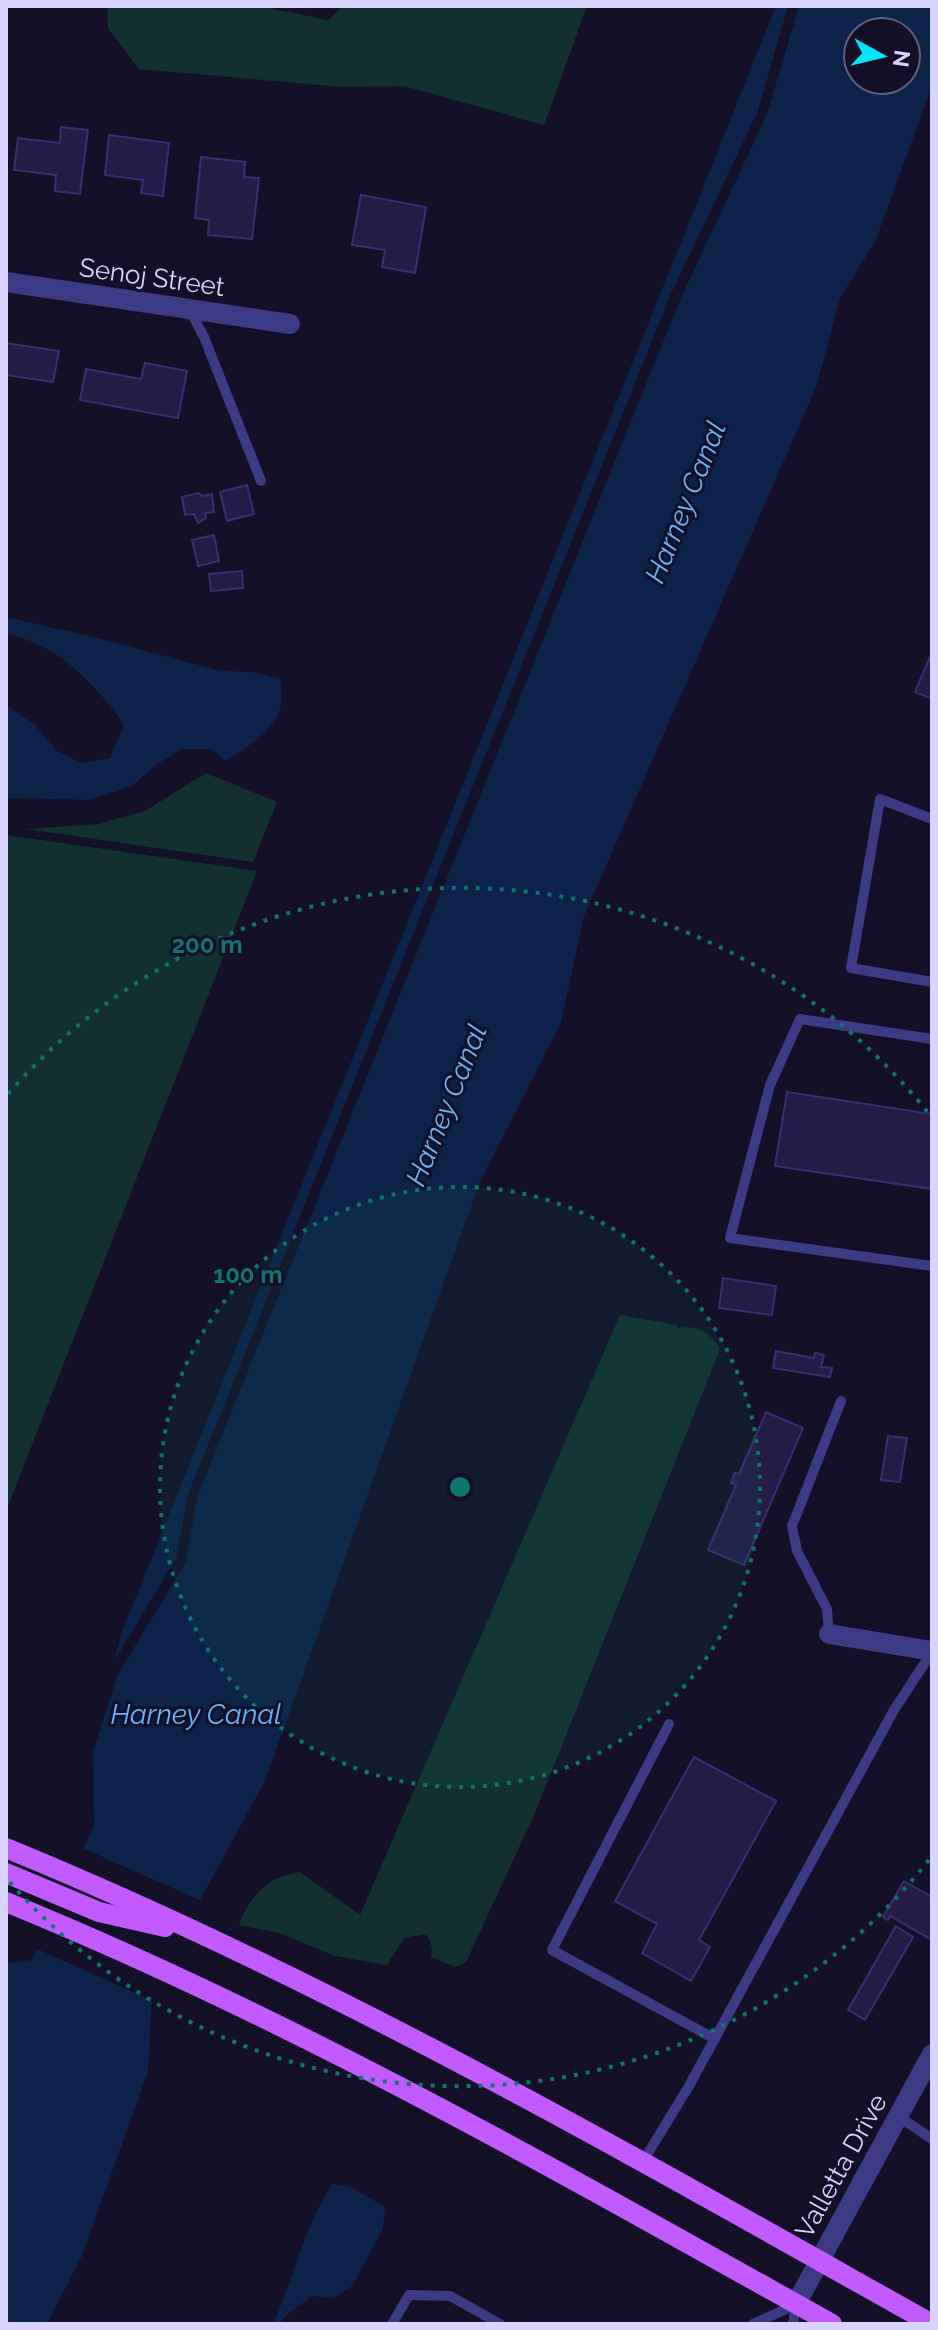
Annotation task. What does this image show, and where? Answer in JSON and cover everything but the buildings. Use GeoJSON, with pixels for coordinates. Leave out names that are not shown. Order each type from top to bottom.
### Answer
{"type":"FeatureCollection","features":[{"type":"Feature","properties":{"kind":"main road"},"geometry":{"type":"LineString","coordinates":[[6,1848],[212,1938],[448,2057],[932,2324]]}},
{"type":"Feature","properties":{"kind":"main road"},"geometry":{"type":"LineString","coordinates":[[6,1873],[99,1912],[212,1938]]}},
{"type":"Feature","properties":{"kind":"main road"},"geometry":{"type":"LineString","coordinates":[[12,1904],[191,1982],[353,2061],[795,2314],[832,2324]]}},
{"type":"Feature","properties":{"kind":"street","name":"Senoj Street"},"geometry":{"type":"LineString","coordinates":[[6,282],[290,324]]}},
{"type":"Feature","properties":{"kind":"street"},"geometry":{"type":"LineString","coordinates":[[829,1634],[932,1652]]}},
{"type":"Feature","properties":{"kind":"street","name":"Valletta Drive"},"geometry":{"type":"LineString","coordinates":[[795,2314],[819,2261],[932,2054]]}},
{"type":"Feature","properties":{"kind":"lane"},"geometry":{"type":"LineString","coordinates":[[190,309],[261,481]]}},
{"type":"Feature","properties":{"kind":"lane"},"geometry":{"type":"LineString","coordinates":[[932,819],[880,799],[851,968],[932,982]]}},
{"type":"Feature","properties":{"kind":"lane"},"geometry":{"type":"LineString","coordinates":[[932,1039],[800,1019],[770,1085],[730,1238],[932,1266]]}},
{"type":"Feature","properties":{"kind":"lane"},"geometry":{"type":"LineString","coordinates":[[829,1634],[827,1609],[797,1551],[792,1526],[841,1401]]}},
{"type":"Feature","properties":{"kind":"lane"},"geometry":{"type":"LineString","coordinates":[[642,2163],[715,2039],[894,1710],[932,1652]]}},
{"type":"Feature","properties":{"kind":"lane"},"geometry":{"type":"LineString","coordinates":[[669,1724],[552,1950],[715,2039]]}},
{"type":"Feature","properties":{"kind":"lane"},"geometry":{"type":"LineString","coordinates":[[898,2116],[932,2139]]}},
{"type":"Feature","properties":{"kind":"lane"},"geometry":{"type":"LineString","coordinates":[[392,2324],[409,2295],[450,2296],[500,2324]]}},
{"type":"Feature","properties":{"kind":"lane"},"geometry":{"type":"LineString","coordinates":[[753,2324],[795,2314]]}},
{"type":"Feature","properties":{"kind":"green space"},"geometry":{"type":"Polygon","coordinates":[[[107,6],[259,6],[328,20],[343,6],[587,6],[544,125],[404,86],[343,87],[139,69],[108,28],[107,6]]]}},
{"type":"Feature","properties":{"kind":"green space"},"geometry":{"type":"Polygon","coordinates":[[[206,773],[277,802],[253,862],[26,829],[98,824],[145,811],[206,773]]]}},
{"type":"Feature","properties":{"kind":"green space"},"geometry":{"type":"Polygon","coordinates":[[[6,835],[257,871],[6,1511],[6,835]]]}},
{"type":"Feature","properties":{"kind":"green space"},"geometry":{"type":"Polygon","coordinates":[[[620,1315],[677,1325],[678,1328],[697,1329],[708,1334],[720,1349],[535,1813],[466,1962],[455,1967],[431,1957],[432,1948],[427,1934],[404,1938],[387,1965],[335,1956],[279,1933],[239,1925],[262,1889],[279,1878],[300,1872],[360,1915],[620,1315]]]}},
{"type":"Feature","properties":{"kind":"water"},"geometry":{"type":"Polygon","coordinates":[[[776,6],[788,6],[758,111],[670,296],[188,1494],[176,1559],[115,1660],[121,1634],[776,6]]]}},
{"type":"Feature","properties":{"kind":"water","name":"Harney Canal"},"geometry":{"type":"Polygon","coordinates":[[[799,6],[932,6],[932,86],[875,242],[840,298],[817,385],[584,916],[561,1022],[479,1184],[265,1781],[178,1940],[152,1999],[148,2072],[81,2258],[47,2324],[6,2324],[6,1963],[32,1960],[94,1825],[93,1752],[118,1674],[186,1562],[197,1498],[680,300],[767,114],[799,6]]]}},
{"type":"Feature","properties":{"kind":"water"},"geometry":{"type":"Polygon","coordinates":[[[6,617],[221,671],[254,672],[281,679],[280,708],[263,734],[225,761],[211,749],[182,749],[157,764],[132,786],[89,800],[6,798],[6,705],[35,725],[57,751],[81,763],[110,758],[124,725],[87,680],[59,656],[6,633],[6,617]]]}},
{"type":"Feature","properties":{"kind":"water"},"geometry":{"type":"Polygon","coordinates":[[[332,2184],[349,2186],[385,2207],[383,2229],[352,2286],[334,2298],[312,2296],[284,2317],[280,2324],[273,2324],[314,2218],[332,2184]]]}},
{"type":"Feature","properties":{"kind":"pier"},"geometry":{"type":"Polygon","coordinates":[[[80,1847],[204,1902],[182,1941],[191,1976],[176,2001],[157,2003],[33,1947],[80,1847]]]}}]}
